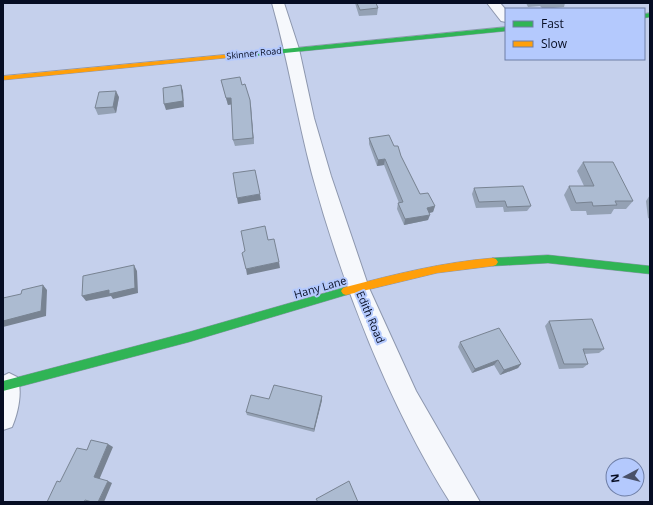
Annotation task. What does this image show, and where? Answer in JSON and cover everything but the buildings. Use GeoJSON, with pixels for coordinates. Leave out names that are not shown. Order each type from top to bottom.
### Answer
{"type":"FeatureCollection","features":[{"type":"Feature","properties":{"kind":"street","name":"Edith Road"},"geometry":{"type":"LineString","coordinates":[[278,3],[292,49],[306,118],[320,168],[358,288],[407,400],[466,502]]}},
{"type":"Feature","properties":{"kind":"street"},"geometry":{"type":"LineString","coordinates":[[493,3],[505,17]]}},
{"type":"Feature","properties":{"kind":"street","name":"Skinner Road"},"geometry":{"type":"LineString","coordinates":[[3,78],[505,29]]}},
{"type":"Feature","properties":{"kind":"street","name":"Hany Lane"},"geometry":{"type":"LineString","coordinates":[[6,386],[189,337],[358,288],[417,274],[476,263],[548,259],[650,270]]}},
{"type":"Feature","properties":{"kind":"street"},"geometry":{"type":"LineString","coordinates":[[3,418],[6,386]]}},
{"type":"Feature","properties":{"kind":"traffic: fast"},"geometry":{"type":"LineString","coordinates":[[645,16],[650,15]]}},
{"type":"Feature","properties":{"kind":"traffic: fast"},"geometry":{"type":"LineString","coordinates":[[243,55],[505,29]]}},
{"type":"Feature","properties":{"kind":"traffic: fast"},"geometry":{"type":"LineString","coordinates":[[493,262],[548,259],[650,270]]}},
{"type":"Feature","properties":{"kind":"traffic: fast"},"geometry":{"type":"LineString","coordinates":[[3,386],[189,337],[346,291]]}},
{"type":"Feature","properties":{"kind":"traffic: slow"},"geometry":{"type":"LineString","coordinates":[[3,78],[243,55]]}},
{"type":"Feature","properties":{"kind":"traffic: slow"},"geometry":{"type":"LineString","coordinates":[[346,291],[437,269],[493,262]]}}]}
